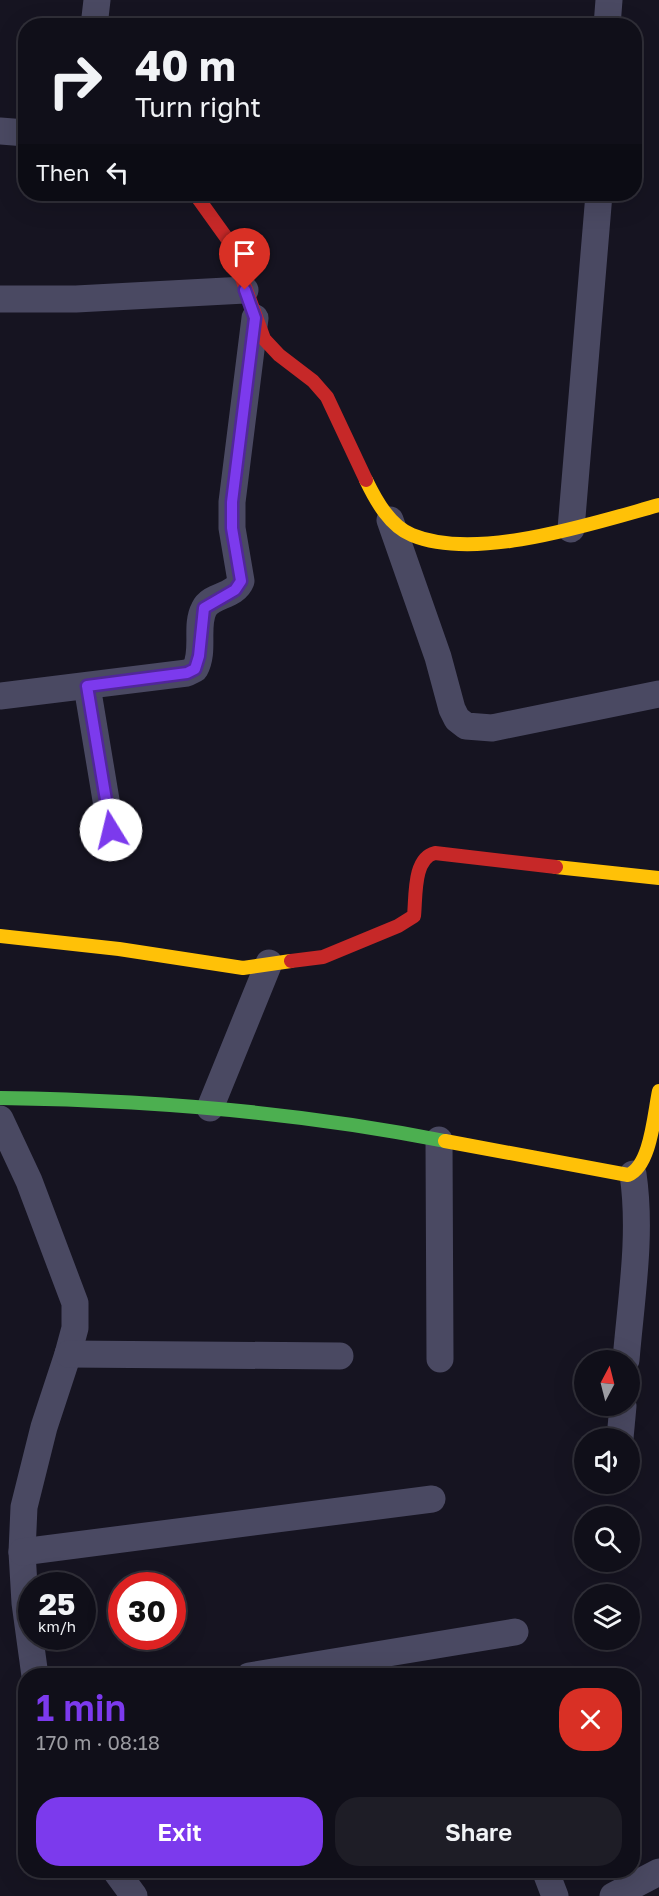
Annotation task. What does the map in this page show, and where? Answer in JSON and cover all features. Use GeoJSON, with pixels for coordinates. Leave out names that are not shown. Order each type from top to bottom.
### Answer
{"type":"FeatureCollection","features":[{"type":"Feature","properties":{"kind":"street"},"geometry":{"type":"LineString","coordinates":[[95,18],[97,0]]}},
{"type":"Feature","properties":{"kind":"street"},"geometry":{"type":"LineString","coordinates":[[608,18],[609,0]]}},
{"type":"Feature","properties":{"kind":"street"},"geometry":{"type":"LineString","coordinates":[[0,131],[18,132]]}},
{"type":"Feature","properties":{"kind":"street"},"geometry":{"type":"LineString","coordinates":[[200,201],[228,240],[255,318],[272,351],[314,381],[326,396],[371,492],[390,520],[435,648],[452,709],[457,718],[466,726],[492,728],[659,694]]}},
{"type":"Feature","properties":{"kind":"street"},"geometry":{"type":"LineString","coordinates":[[571,529],[598,201]]}},
{"type":"Feature","properties":{"kind":"street"},"geometry":{"type":"LineString","coordinates":[[0,299],[76,299],[245,290]]}},
{"type":"Feature","properties":{"kind":"street"},"geometry":{"type":"LineString","coordinates":[[0,696],[187,673],[195,669],[199,656],[204,608],[239,586],[240,575],[232,528],[232,502],[255,318]]}},
{"type":"Feature","properties":{"kind":"street"},"geometry":{"type":"LineString","coordinates":[[390,520],[408,535],[431,542],[466,544],[547,536],[659,505]]}},
{"type":"Feature","properties":{"kind":"street"},"geometry":{"type":"LineString","coordinates":[[87,686],[111,830]]}},
{"type":"Feature","properties":{"kind":"street"},"geometry":{"type":"LineString","coordinates":[[0,936],[119,949],[232,967],[257,967],[269,963],[323,957],[408,921],[417,908],[421,861],[426,855],[435,853],[659,878]]}},
{"type":"Feature","properties":{"kind":"street"},"geometry":{"type":"LineString","coordinates":[[210,1108],[269,963]]}},
{"type":"Feature","properties":{"kind":"street"},"geometry":{"type":"LineString","coordinates":[[0,1098],[74,1099],[210,1108],[439,1140],[615,1176],[633,1174],[641,1168],[659,1091]]}},
{"type":"Feature","properties":{"kind":"street"},"geometry":{"type":"LineString","coordinates":[[0,1119],[33,1192],[75,1303],[75,1328],[44,1427],[24,1507],[22,1552],[25,1603],[34,1668]]}},
{"type":"Feature","properties":{"kind":"street"},"geometry":{"type":"LineString","coordinates":[[439,1140],[440,1359]]}},
{"type":"Feature","properties":{"kind":"street"},"geometry":{"type":"LineString","coordinates":[[627,1350],[636,1242],[636,1196],[633,1174]]}},
{"type":"Feature","properties":{"kind":"street"},"geometry":{"type":"LineString","coordinates":[[68,1354],[340,1356]]}},
{"type":"Feature","properties":{"kind":"street"},"geometry":{"type":"LineString","coordinates":[[22,1552],[432,1499]]}},
{"type":"Feature","properties":{"kind":"street"},"geometry":{"type":"LineString","coordinates":[[297,1668],[515,1632]]}},
{"type":"Feature","properties":{"kind":"street"},"geometry":{"type":"LineString","coordinates":[[614,1896],[659,1872]]}},
{"type":"Feature","properties":{"kind":"street"},"geometry":{"type":"LineString","coordinates":[[121,1878],[134,1896]]}},
{"type":"Feature","properties":{"kind":"street"},"geometry":{"type":"LineString","coordinates":[[548,1878],[555,1896]]}},
{"type":"Feature","properties":{"kind":"traffic: fast"},"geometry":{"type":"LineString","coordinates":[[0,1098],[112,1101],[224,1109],[335,1122],[445,1141]]}},
{"type":"Feature","properties":{"kind":"traffic: slow"},"geometry":{"type":"LineString","coordinates":[[366,480],[379,504],[397,526],[412,535],[439,542],[469,544],[536,537],[659,505]]}},
{"type":"Feature","properties":{"kind":"traffic: slow"},"geometry":{"type":"LineString","coordinates":[[556,867],[659,878]]}},
{"type":"Feature","properties":{"kind":"traffic: slow"},"geometry":{"type":"LineString","coordinates":[[0,936],[119,949],[243,968],[291,961]]}},
{"type":"Feature","properties":{"kind":"traffic: slow"},"geometry":{"type":"LineString","coordinates":[[445,1141],[628,1175],[636,1170],[647,1151],[659,1091]]}},
{"type":"Feature","properties":{"kind":"traffic: jam"},"geometry":{"type":"LineString","coordinates":[[200,201],[228,240],[264,339],[279,355],[313,381],[327,397],[366,480]]}},
{"type":"Feature","properties":{"kind":"traffic: jam"},"geometry":{"type":"LineString","coordinates":[[291,961],[323,957],[398,926],[414,916],[419,870],[428,856],[435,853],[556,867]]}},
{"type":"Feature","properties":{"kind":"route"},"geometry":{"type":"LineString","coordinates":[[111,830],[87,686],[187,673],[195,669],[198,663],[204,608],[210,602],[235,590],[241,581],[232,528],[232,502],[255,318],[245,290]]}}]}
